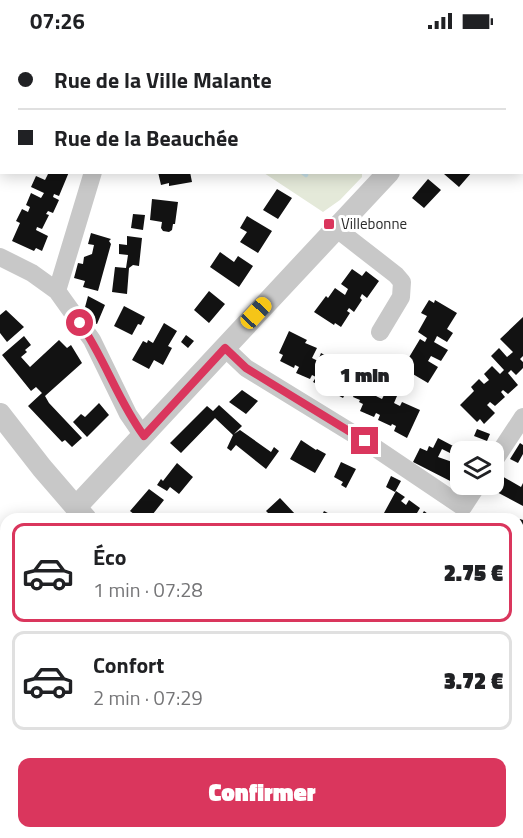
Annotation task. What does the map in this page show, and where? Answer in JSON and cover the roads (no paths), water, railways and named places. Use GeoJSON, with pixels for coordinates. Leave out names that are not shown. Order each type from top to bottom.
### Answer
{"type":"FeatureCollection","features":[{"type":"Feature","properties":{"kind":"street"},"geometry":{"type":"LineString","coordinates":[[57,291],[92,174]]}},
{"type":"Feature","properties":{"kind":"street"},"geometry":{"type":"LineString","coordinates":[[0,414],[81,513],[144,436],[387,174]]}},
{"type":"Feature","properties":{"kind":"street"},"geometry":{"type":"LineString","coordinates":[[342,221],[342,233],[402,282],[401,297],[380,332]]}},
{"type":"Feature","properties":{"kind":"street"},"geometry":{"type":"LineString","coordinates":[[0,257],[32,273],[57,291],[92,340],[128,414],[144,436]]}},
{"type":"Feature","properties":{"kind":"street"},"geometry":{"type":"LineString","coordinates":[[225,348],[246,368],[365,441],[464,513],[473,495]]}},
{"type":"Feature","properties":{"kind":"street"},"geometry":{"type":"LineString","coordinates":[[504,446],[523,418]]}},
{"type":"Feature","properties":{"kind":"place","name":"Villebonne"},"geometry":{"type":"Point","coordinates":[329,224]}}]}
